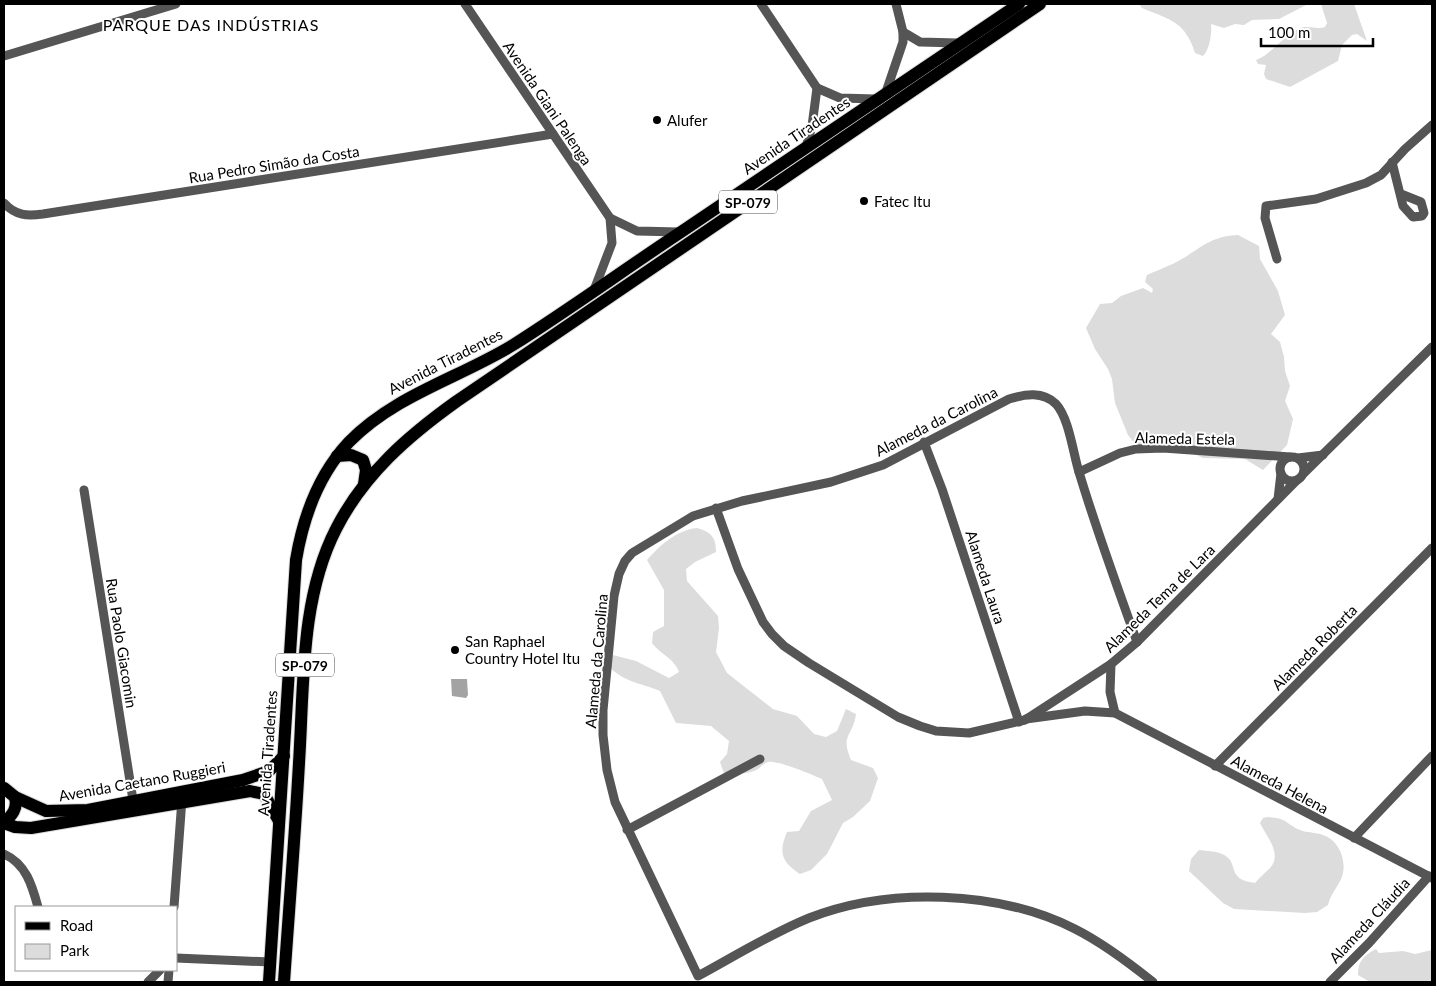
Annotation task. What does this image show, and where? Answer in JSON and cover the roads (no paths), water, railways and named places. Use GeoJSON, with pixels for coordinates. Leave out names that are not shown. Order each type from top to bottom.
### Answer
{"type":"FeatureCollection","features":[{"type":"Feature","properties":{"kind":"main road","name":"Avenida Tiradentes"},"geometry":{"type":"LineString","coordinates":[[269,982],[297,551],[312,501],[337,456],[367,426],[390,408],[506,349],[882,96],[1005,9],[1019,4]]}},
{"type":"Feature","properties":{"kind":"main road","name":"Avenida Tiradentes"},"geometry":{"type":"LineString","coordinates":[[284,982],[305,664],[311,604],[335,529],[364,484],[400,445],[457,401],[1040,4]]}},
{"type":"Feature","properties":{"kind":"main road"},"geometry":{"type":"LineString","coordinates":[[337,456],[352,455],[362,460],[366,470],[364,484]]}},
{"type":"Feature","properties":{"kind":"main road","name":"Avenida Caetano Ruggieri"},"geometry":{"type":"LineString","coordinates":[[4,823],[31,828],[182,797],[269,771],[284,756]]}},
{"type":"Feature","properties":{"kind":"main road"},"geometry":{"type":"LineString","coordinates":[[269,771],[264,780],[264,794],[279,821]]}},
{"type":"Feature","properties":{"kind":"main road","name":"Avenida Caetano Ruggieri"},"geometry":{"type":"LineString","coordinates":[[4,788],[15,797],[46,812],[88,810],[133,800],[250,791],[264,794]]}},
{"type":"Feature","properties":{"kind":"main road"},"geometry":{"type":"LineString","coordinates":[[4,823],[14,813],[15,797]]}},
{"type":"Feature","properties":{"kind":"street"},"geometry":{"type":"LineString","coordinates":[[4,56],[176,4]]}},
{"type":"Feature","properties":{"kind":"street","name":"Avenida Giani Palenga"},"geometry":{"type":"LineString","coordinates":[[465,4],[610,218]]}},
{"type":"Feature","properties":{"kind":"street"},"geometry":{"type":"LineString","coordinates":[[761,4],[816,88],[840,98],[882,96],[901,53],[903,32],[896,4]]}},
{"type":"Feature","properties":{"kind":"street"},"geometry":{"type":"LineString","coordinates":[[903,32],[920,42],[958,44]]}},
{"type":"Feature","properties":{"kind":"street"},"geometry":{"type":"LineString","coordinates":[[806,147],[812,126],[816,88]]}},
{"type":"Feature","properties":{"kind":"street"},"geometry":{"type":"LineString","coordinates":[[1277,259],[1265,218],[1266,206],[1316,199],[1358,186],[1381,175],[1392,162],[1432,125]]}},
{"type":"Feature","properties":{"kind":"street","name":"Rua Pedro Simão da Costa"},"geometry":{"type":"LineString","coordinates":[[4,203],[16,213],[26,216],[43,214],[553,134]]}},
{"type":"Feature","properties":{"kind":"street"},"geometry":{"type":"LineString","coordinates":[[1392,162],[1402,194]]}},
{"type":"Feature","properties":{"kind":"street"},"geometry":{"type":"LineString","coordinates":[[610,218],[637,231],[680,232]]}},
{"type":"Feature","properties":{"kind":"street"},"geometry":{"type":"LineString","coordinates":[[594,291],[612,244],[610,218]]}},
{"type":"Feature","properties":{"kind":"street","name":"Alameda Tema de Lara"},"geometry":{"type":"LineString","coordinates":[[716,508],[738,569],[754,602],[764,622],[784,646],[898,717],[920,726],[944,732],[969,733],[1022,721],[1111,664],[1137,642],[1300,476],[1432,346]]}},
{"type":"Feature","properties":{"kind":"street","name":"Alameda da Carolina"},"geometry":{"type":"LineString","coordinates":[[1137,642],[1079,472],[1063,416],[1052,401],[1036,394],[1009,399],[883,465],[831,482],[716,508],[693,516],[652,539],[632,553],[624,561],[619,574],[610,624],[603,735],[609,786],[627,830],[700,979],[779,931],[837,909],[890,899],[948,898],[1013,908],[1043,916],[1073,928],[1113,952],[1152,982]]}},
{"type":"Feature","properties":{"kind":"street","name":"Alameda Laura"},"geometry":{"type":"LineString","coordinates":[[924,442],[1022,721]]}},
{"type":"Feature","properties":{"kind":"street","name":"Alameda Estela"},"geometry":{"type":"LineString","coordinates":[[1079,472],[1120,453],[1136,449],[1265,454],[1294,457]]}},
{"type":"Feature","properties":{"kind":"street"},"geometry":{"type":"LineString","coordinates":[[1265,454],[1288,480],[1300,476],[1304,464],[1294,457]]}},
{"type":"Feature","properties":{"kind":"street"},"geometry":{"type":"LineString","coordinates":[[1278,500],[1281,470],[1286,458],[1323,455]]}},
{"type":"Feature","properties":{"kind":"street","name":"Rua Paolo Giacomin"},"geometry":{"type":"LineString","coordinates":[[84,490],[133,800]]}},
{"type":"Feature","properties":{"kind":"street","name":"Alameda Roberta"},"geometry":{"type":"LineString","coordinates":[[1216,766],[1432,548]]}},
{"type":"Feature","properties":{"kind":"street"},"geometry":{"type":"LineString","coordinates":[[1111,664],[1110,692],[1115,714]]}},
{"type":"Feature","properties":{"kind":"street","name":"Alameda Helena"},"geometry":{"type":"LineString","coordinates":[[1022,721],[1084,711],[1115,714],[1430,877]]}},
{"type":"Feature","properties":{"kind":"street"},"geometry":{"type":"LineString","coordinates":[[1354,838],[1432,756]]}},
{"type":"Feature","properties":{"kind":"street"},"geometry":{"type":"LineString","coordinates":[[627,830],[760,759]]}},
{"type":"Feature","properties":{"kind":"street"},"geometry":{"type":"LineString","coordinates":[[174,906],[182,797]]}},
{"type":"Feature","properties":{"kind":"street"},"geometry":{"type":"LineString","coordinates":[[4,854],[14,858],[27,875],[38,906]]}},
{"type":"Feature","properties":{"kind":"street","name":"Alameda Cláudia"},"geometry":{"type":"LineString","coordinates":[[1330,982],[1430,877]]}},
{"type":"Feature","properties":{"kind":"street"},"geometry":{"type":"LineString","coordinates":[[178,958],[270,962]]}},
{"type":"Feature","properties":{"kind":"street"},"geometry":{"type":"LineString","coordinates":[[148,982],[159,971]]}},
{"type":"Feature","properties":{"kind":"place","name":"Alufer"},"geometry":{"type":"Point","coordinates":[657,120]}},
{"type":"Feature","properties":{"kind":"place","name":"Fatec Itu"},"geometry":{"type":"Point","coordinates":[864,201]}},
{"type":"Feature","properties":{"kind":"place","name":"San Raphael Country Hotel Itu"},"geometry":{"type":"Point","coordinates":[455,650]}},
{"type":"Feature","properties":{"kind":"district","name":"PARQUE DAS INDÚSTRIAS"},"geometry":{"type":"Point","coordinates":[211,24]}}]}
